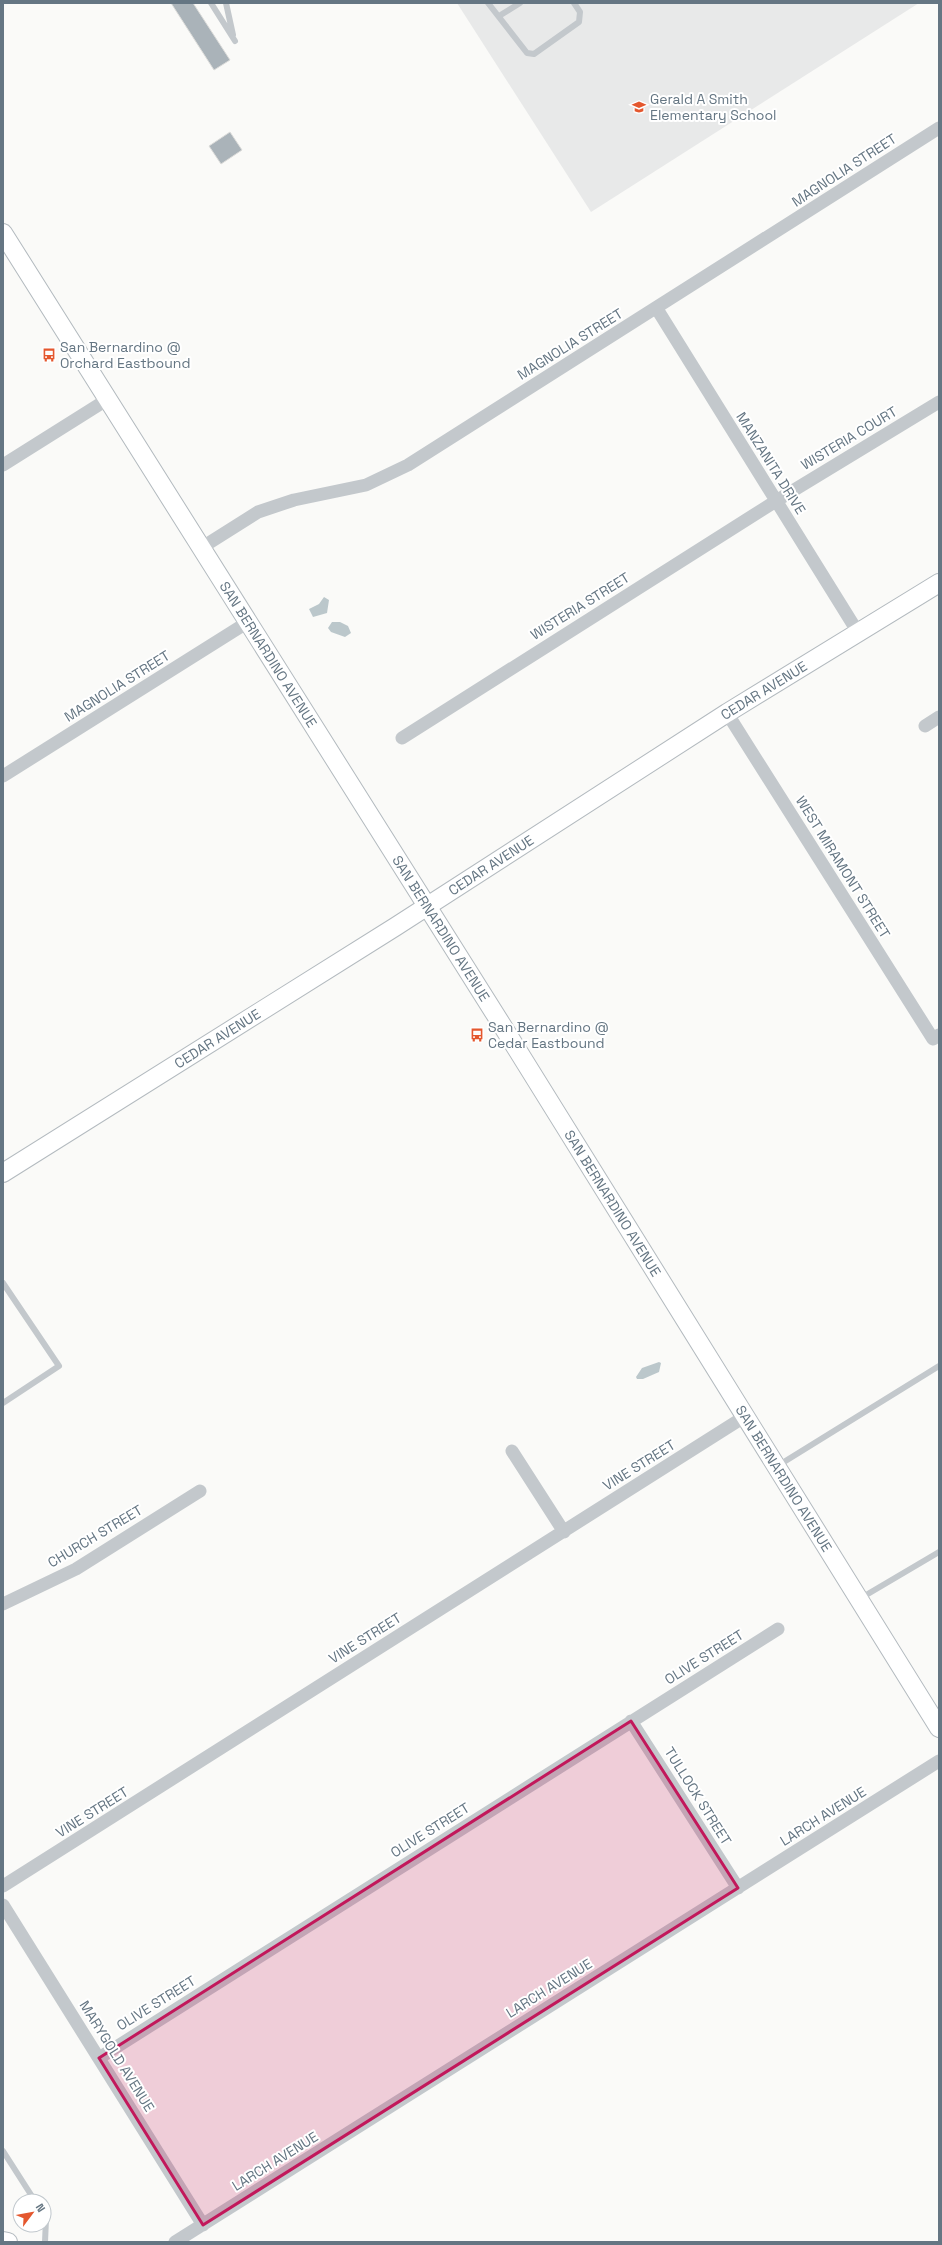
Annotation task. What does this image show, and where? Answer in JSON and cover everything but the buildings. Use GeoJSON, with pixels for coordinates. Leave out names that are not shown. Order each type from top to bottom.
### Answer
{"type":"FeatureCollection","features":[{"type":"Feature","properties":{"kind":"main road","name":"SAN BERNARDINO AVENUE"},"geometry":{"type":"LineString","coordinates":[[3,233],[427,906],[939,1728]]}},
{"type":"Feature","properties":{"kind":"main road","name":"CEDAR AVENUE"},"geometry":{"type":"LineString","coordinates":[[3,1173],[427,906],[727,713],[859,634],[939,583]]}},
{"type":"Feature","properties":{"kind":"main road"},"geometry":{"type":"LineString","coordinates":[[3,2241],[8,2242]]}},
{"type":"Feature","properties":{"kind":"street","name":"MAGNOLIA STREET"},"geometry":{"type":"LineString","coordinates":[[201,548],[258,512],[294,500],[366,485],[408,465],[657,309],[939,128]]}},
{"type":"Feature","properties":{"kind":"street","name":"MANZANITA DRIVE"},"geometry":{"type":"LineString","coordinates":[[657,309],[859,634]]}},
{"type":"Feature","properties":{"kind":"street"},"geometry":{"type":"LineString","coordinates":[[3,465],[108,399]]}},
{"type":"Feature","properties":{"kind":"street","name":"WISTERIA COURT"},"geometry":{"type":"LineString","coordinates":[[776,501],[939,402]]}},
{"type":"Feature","properties":{"kind":"street","name":"WISTERIA STREET"},"geometry":{"type":"LineString","coordinates":[[402,738],[776,501]]}},
{"type":"Feature","properties":{"kind":"street","name":"MAGNOLIA STREET"},"geometry":{"type":"LineString","coordinates":[[3,776],[248,622]]}},
{"type":"Feature","properties":{"kind":"street","name":"WEST MIRAMONT STREET"},"geometry":{"type":"LineString","coordinates":[[727,713],[936,1037]]}},
{"type":"Feature","properties":{"kind":"street"},"geometry":{"type":"LineString","coordinates":[[925,726],[939,717]]}},
{"type":"Feature","properties":{"kind":"street","name":"VINE STREET"},"geometry":{"type":"LineString","coordinates":[[3,1886],[744,1417]]}},
{"type":"Feature","properties":{"kind":"street"},"geometry":{"type":"LineString","coordinates":[[512,1451],[564,1532]]}},
{"type":"Feature","properties":{"kind":"street","name":"CHURCH STREET"},"geometry":{"type":"LineString","coordinates":[[3,1604],[76,1569],[200,1491]]}},
{"type":"Feature","properties":{"kind":"street","name":"OLIVE STREET"},"geometry":{"type":"LineString","coordinates":[[99,2058],[778,1629]]}},
{"type":"Feature","properties":{"kind":"street","name":"TULLOCK STREET"},"geometry":{"type":"LineString","coordinates":[[631,1721],[738,1888]]}},
{"type":"Feature","properties":{"kind":"street","name":"LARCH AVENUE"},"geometry":{"type":"LineString","coordinates":[[175,2242],[939,1761]]}},
{"type":"Feature","properties":{"kind":"street","name":"MARYGOLD AVENUE"},"geometry":{"type":"LineString","coordinates":[[3,1905],[203,2225]]}},
{"type":"Feature","properties":{"kind":"lane"},"geometry":{"type":"LineString","coordinates":[[211,3],[235,41],[226,3]]}},
{"type":"Feature","properties":{"kind":"lane"},"geometry":{"type":"LineString","coordinates":[[488,3],[527,53],[534,54],[579,22],[580,12],[574,3]]}},
{"type":"Feature","properties":{"kind":"lane"},"geometry":{"type":"LineString","coordinates":[[499,16],[520,3]]}},
{"type":"Feature","properties":{"kind":"lane"},"geometry":{"type":"LineString","coordinates":[[3,1283],[58,1366],[3,1403]]}},
{"type":"Feature","properties":{"kind":"lane"},"geometry":{"type":"LineString","coordinates":[[776,1467],[939,1366]]}},
{"type":"Feature","properties":{"kind":"lane"},"geometry":{"type":"LineString","coordinates":[[858,1599],[939,1552]]}},
{"type":"Feature","properties":{"kind":"lane"},"geometry":{"type":"LineString","coordinates":[[3,2151],[30,2193]]}},
{"type":"Feature","properties":{"kind":"highlighted area"},"geometry":{"type":"Polygon","coordinates":[[[631,1721],[738,1888],[203,2225],[99,2058],[631,1721]]]}},
{"type":"Feature","properties":{"kind":"shaded area","name":"Gerald A Smith Elementary School"},"geometry":{"type":"Polygon","coordinates":[[[457,3],[919,3],[591,212],[457,3]]]}},
{"type":"Feature","properties":{"kind":"shaded area"},"geometry":{"type":"Polygon","coordinates":[[[324,597],[329,600],[327,613],[313,617],[309,609],[319,604],[324,597]]]}},
{"type":"Feature","properties":{"kind":"shaded area"},"geometry":{"type":"Polygon","coordinates":[[[332,622],[340,622],[348,626],[351,633],[345,637],[331,632],[328,628],[332,622]]]}},
{"type":"Feature","properties":{"kind":"shaded area"},"geometry":{"type":"Polygon","coordinates":[[[659,1362],[661,1363],[659,1372],[643,1379],[637,1379],[636,1377],[642,1368],[659,1362]]]}},
{"type":"Feature","properties":{"kind":"place","name":"Gerald A Smith Elementary School"},"geometry":{"type":"Point","coordinates":[639,107]}},
{"type":"Feature","properties":{"kind":"place","name":"San Bernardino @ Orchard Eastbound"},"geometry":{"type":"Point","coordinates":[49,355]}},
{"type":"Feature","properties":{"kind":"place","name":"San Bernardino @ Cedar Eastbound"},"geometry":{"type":"Point","coordinates":[477,1035]}}]}
